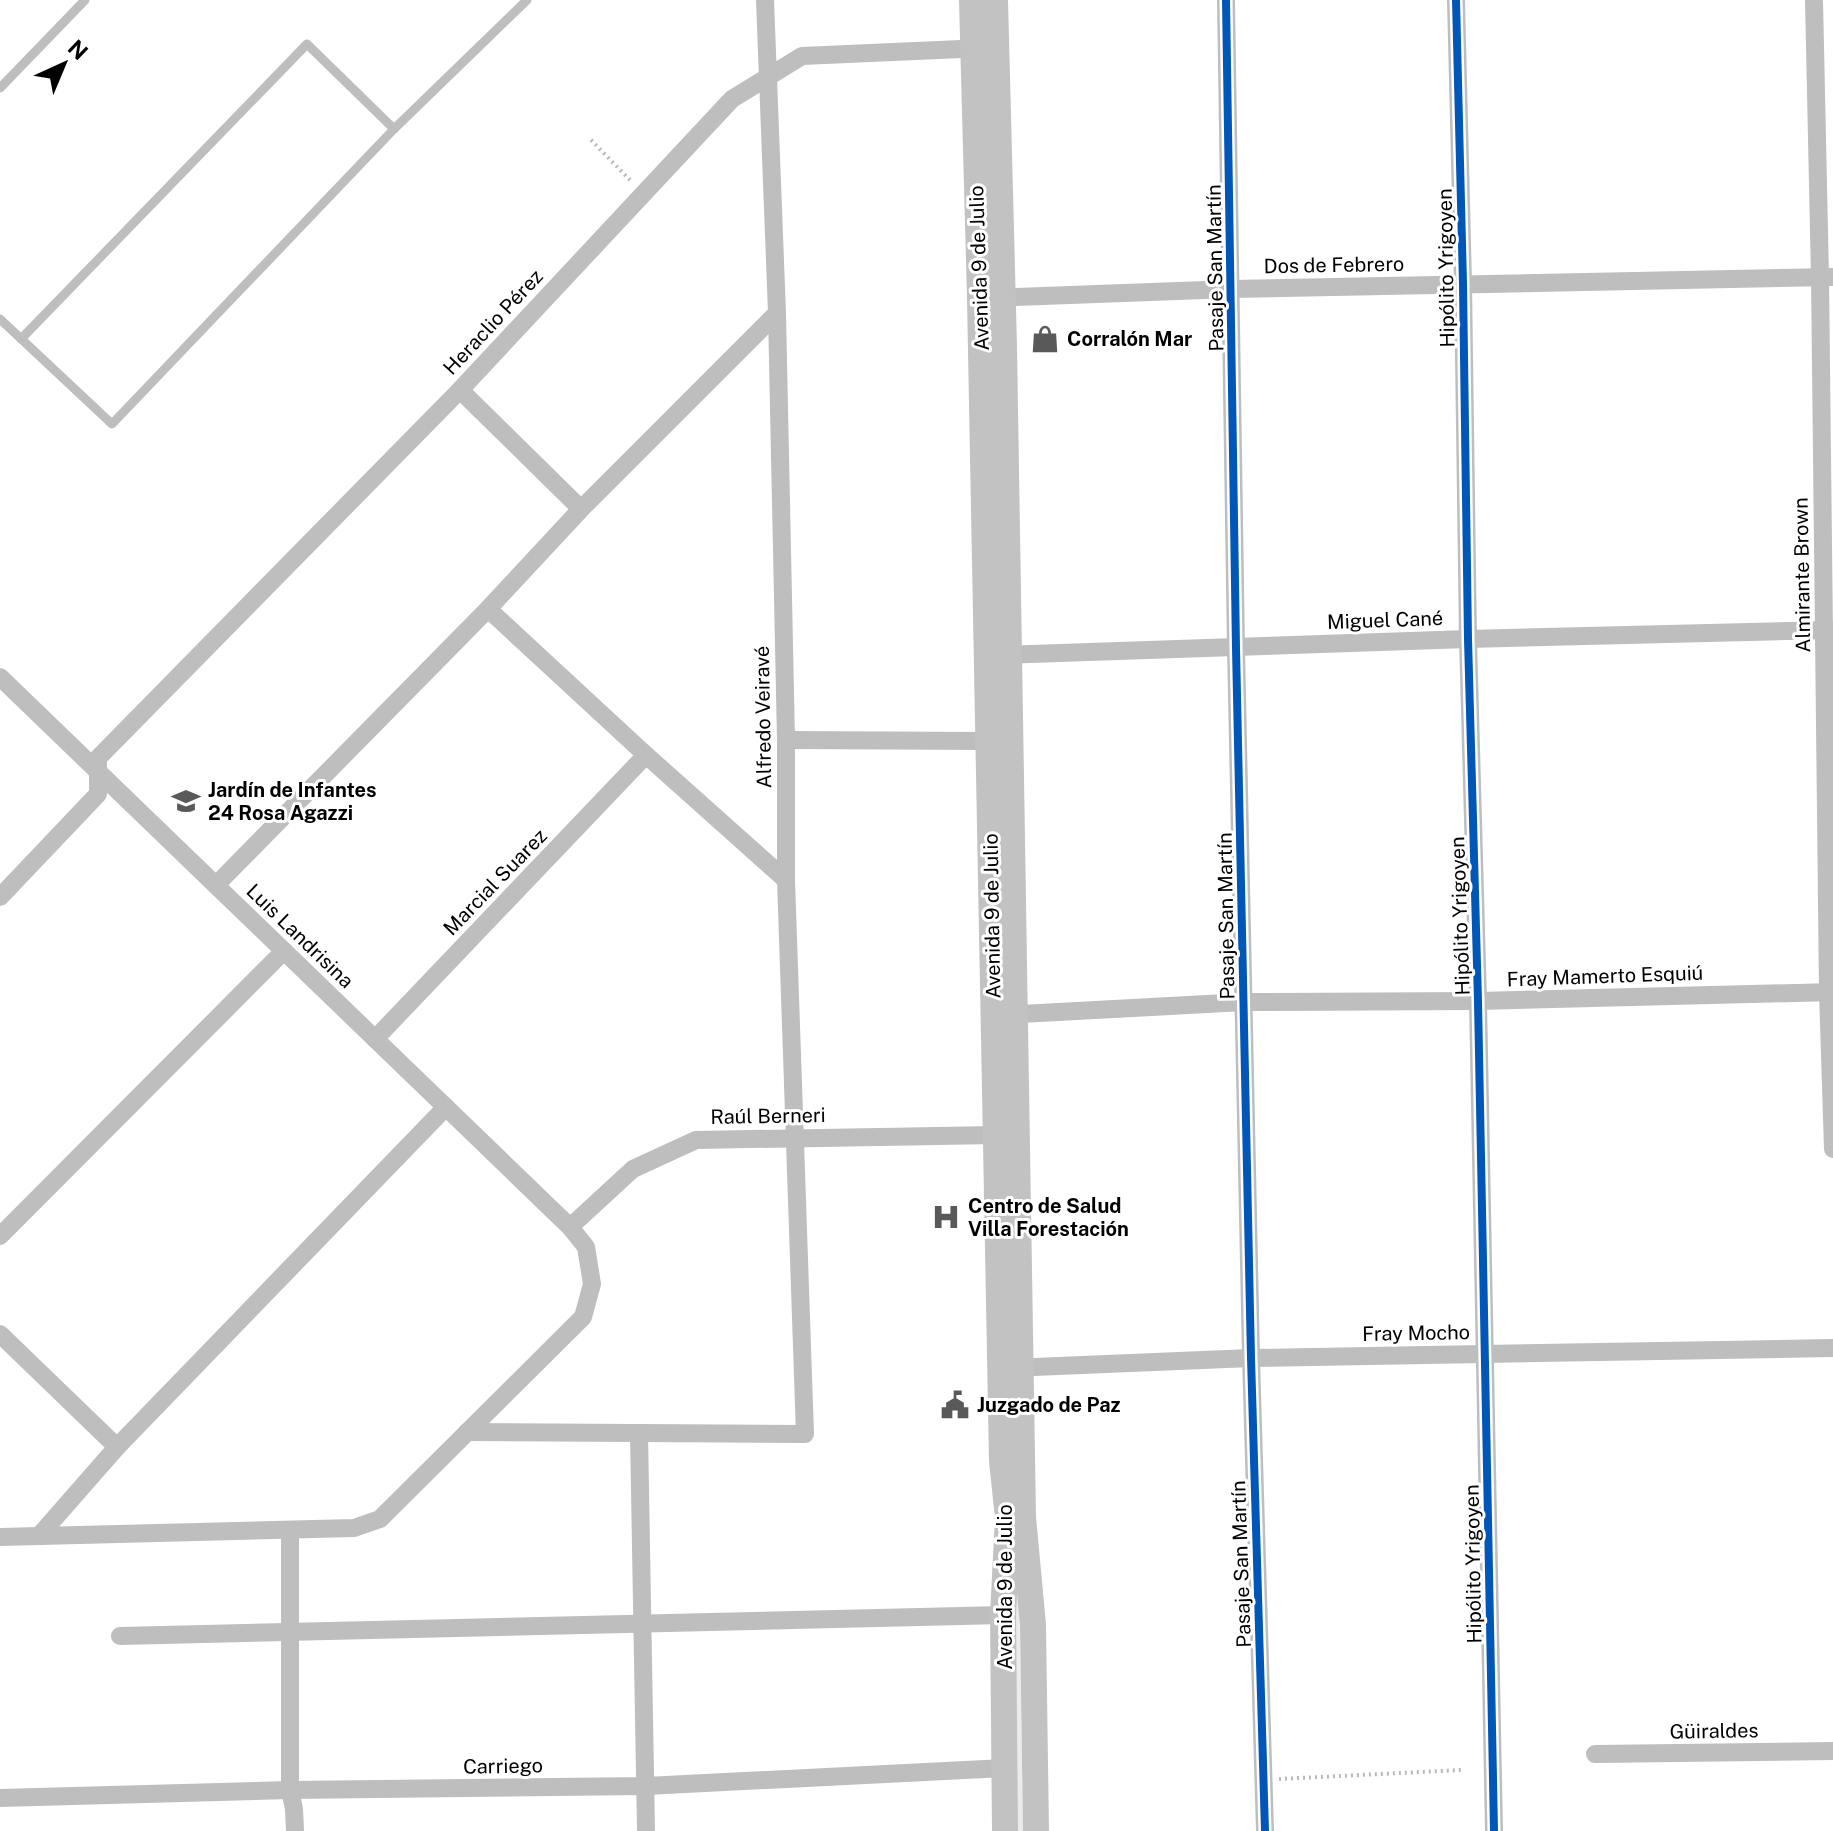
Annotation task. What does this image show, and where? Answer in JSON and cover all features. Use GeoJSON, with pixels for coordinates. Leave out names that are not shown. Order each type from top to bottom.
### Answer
{"type":"FeatureCollection","features":[{"type":"Feature","properties":{"kind":"main road","name":"Avenida 9 de Julio"},"geometry":{"type":"LineString","coordinates":[[972,0],[985,48]]}},
{"type":"Feature","properties":{"kind":"main road","name":"Avenida 9 de Julio"},"geometry":{"type":"LineString","coordinates":[[995,0],[985,48],[1011,1368],[1002,1461],[1008,1518],[1003,1615],[1005,1831]]}},
{"type":"Feature","properties":{"kind":"main road","name":"Avenida 9 de Julio"},"geometry":{"type":"LineString","coordinates":[[997,655],[988,741],[1005,1015],[996,1135],[1011,1368],[1033,1625],[1036,1831]]}},
{"type":"Feature","properties":{"kind":"main road"},"geometry":{"type":"LineString","coordinates":[[998,1831],[1005,1778]]}},
{"type":"Feature","properties":{"kind":"street","name":"Alfredo Veiravé"},"geometry":{"type":"LineString","coordinates":[[639,1433],[805,1434],[786,880],[777,313],[765,0]]}},
{"type":"Feature","properties":{"kind":"street","name":"Pasaje San Martín"},"geometry":{"type":"LineString","coordinates":[[1226,0],[1251,1358],[1265,1831]]}},
{"type":"Feature","properties":{"kind":"street","name":"Hipólito Yrigoyen"},"geometry":{"type":"LineString","coordinates":[[1456,0],[1494,1831]]}},
{"type":"Feature","properties":{"kind":"street","name":"Almirante Brown"},"geometry":{"type":"LineString","coordinates":[[1814,0],[1827,277],[1833,1149]]}},
{"type":"Feature","properties":{"kind":"street","name":"Heraclio Pérez"},"geometry":{"type":"LineString","coordinates":[[0,897],[98,794],[98,758],[460,390],[732,99],[802,56],[985,48]]}},
{"type":"Feature","properties":{"kind":"street","name":"Dos de Febrero"},"geometry":{"type":"LineString","coordinates":[[992,298],[1232,289],[1827,277]]}},
{"type":"Feature","properties":{"kind":"street"},"geometry":{"type":"LineString","coordinates":[[216,885],[488,609],[581,509],[777,313]]}},
{"type":"Feature","properties":{"kind":"street"},"geometry":{"type":"LineString","coordinates":[[460,390],[581,509]]}},
{"type":"Feature","properties":{"kind":"street"},"geometry":{"type":"LineString","coordinates":[[488,609],[786,880]]}},
{"type":"Feature","properties":{"kind":"street","name":"Miguel Cané"},"geometry":{"type":"LineString","coordinates":[[997,655],[1829,630]]}},
{"type":"Feature","properties":{"kind":"street","name":"Luis Landrisina"},"geometry":{"type":"LineString","coordinates":[[0,677],[570,1227],[586,1247],[592,1284],[583,1317],[380,1519],[354,1528],[0,1537]]}},
{"type":"Feature","properties":{"kind":"street"},"geometry":{"type":"LineString","coordinates":[[786,740],[988,741]]}},
{"type":"Feature","properties":{"kind":"street","name":"Marcial Suarez"},"geometry":{"type":"LineString","coordinates":[[375,1039],[646,755]]}},
{"type":"Feature","properties":{"kind":"street"},"geometry":{"type":"LineString","coordinates":[[0,1236],[284,951]]}},
{"type":"Feature","properties":{"kind":"street","name":"Fray Mamerto Esquiú"},"geometry":{"type":"LineString","coordinates":[[1005,1015],[1244,1002],[1478,1001],[1831,992]]}},
{"type":"Feature","properties":{"kind":"street"},"geometry":{"type":"LineString","coordinates":[[39,1536],[117,1447],[446,1107]]}},
{"type":"Feature","properties":{"kind":"street","name":"Raúl Berneri"},"geometry":{"type":"LineString","coordinates":[[570,1227],[633,1169],[696,1140],[996,1135]]}},
{"type":"Feature","properties":{"kind":"street"},"geometry":{"type":"LineString","coordinates":[[0,1334],[117,1447]]}},
{"type":"Feature","properties":{"kind":"street","name":"Fray Mocho"},"geometry":{"type":"LineString","coordinates":[[1011,1368],[1251,1358],[1833,1348]]}},
{"type":"Feature","properties":{"kind":"street"},"geometry":{"type":"LineString","coordinates":[[467,1432],[639,1433],[646,1831]]}},
{"type":"Feature","properties":{"kind":"street"},"geometry":{"type":"LineString","coordinates":[[290,1530],[290,1790],[295,1831]]}},
{"type":"Feature","properties":{"kind":"street"},"geometry":{"type":"LineString","coordinates":[[120,1636],[1003,1615]]}},
{"type":"Feature","properties":{"kind":"street","name":"Güiraldes"},"geometry":{"type":"LineString","coordinates":[[1595,1754],[1833,1751]]}},
{"type":"Feature","properties":{"kind":"street","name":"Carriego"},"geometry":{"type":"LineString","coordinates":[[0,1798],[1005,1778]]}},
{"type":"Feature","properties":{"kind":"lane"},"geometry":{"type":"LineString","coordinates":[[0,88],[85,0]]}},
{"type":"Feature","properties":{"kind":"lane"},"geometry":{"type":"LineString","coordinates":[[0,319],[112,424],[394,129],[527,0]]}},
{"type":"Feature","properties":{"kind":"lane"},"geometry":{"type":"LineString","coordinates":[[21,339],[307,44],[394,129]]}},
{"type":"Feature","properties":{"kind":"path"},"geometry":{"type":"LineString","coordinates":[[591,140],[643,193]]}},
{"type":"Feature","properties":{"kind":"path"},"geometry":{"type":"LineString","coordinates":[[1263,1779],[1461,1770]]}},
{"type":"Feature","properties":{"kind":"shaded area"},"geometry":{"type":"Polygon","coordinates":[[[1019,1580],[1023,1831],[1014,1831],[1013,1600],[1019,1580]]]}},
{"type":"Feature","properties":{"kind":"cycle path"},"geometry":{"type":"LineString","coordinates":[[1226,0],[1251,1358],[1265,1831]]}},
{"type":"Feature","properties":{"kind":"cycle path"},"geometry":{"type":"LineString","coordinates":[[1456,0],[1494,1831]]}},
{"type":"Feature","properties":{"kind":"place","name":"Corralón Mar"},"geometry":{"type":"Point","coordinates":[1045,339]}},
{"type":"Feature","properties":{"kind":"place","name":"Jardín de Infantes 24 Rosa Agazzi"},"geometry":{"type":"Point","coordinates":[186,801]}},
{"type":"Feature","properties":{"kind":"place","name":"Centro de Salud Villa Forestación"},"geometry":{"type":"Point","coordinates":[946,1217]}},
{"type":"Feature","properties":{"kind":"place","name":"Juzgado de Paz"},"geometry":{"type":"Point","coordinates":[955,1405]}}]}
